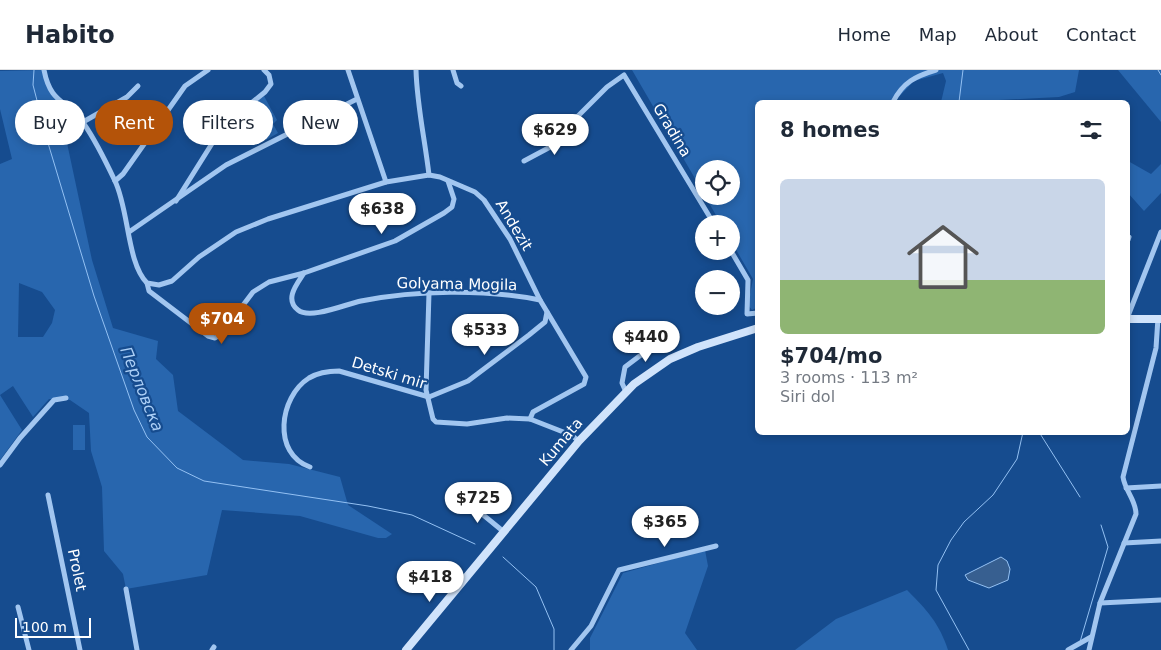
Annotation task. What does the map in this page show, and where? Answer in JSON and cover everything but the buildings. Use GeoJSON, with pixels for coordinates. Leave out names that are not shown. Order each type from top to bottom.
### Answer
{"type":"FeatureCollection","features":[{"type":"Feature","properties":{"kind":"main road"},"geometry":{"type":"LineString","coordinates":[[1130,317],[1159,319]]}},
{"type":"Feature","properties":{"kind":"main road","name":"Kumata"},"geometry":{"type":"LineString","coordinates":[[406,650],[579,441],[626,392],[670,359],[698,347],[755,329]]}},
{"type":"Feature","properties":{"kind":"street"},"geometry":{"type":"LineString","coordinates":[[44,70],[50,90],[57,100]]}},
{"type":"Feature","properties":{"kind":"street"},"geometry":{"type":"LineString","coordinates":[[115,181],[123,174],[185,86],[208,70]]}},
{"type":"Feature","properties":{"kind":"street"},"geometry":{"type":"LineString","coordinates":[[176,202],[223,126],[265,92],[271,84],[269,75],[264,70]]}},
{"type":"Feature","properties":{"kind":"street"},"geometry":{"type":"LineString","coordinates":[[348,70],[386,182]]}},
{"type":"Feature","properties":{"kind":"street"},"geometry":{"type":"LineString","coordinates":[[416,70],[417,101],[426,138],[429,176]]}},
{"type":"Feature","properties":{"kind":"street"},"geometry":{"type":"LineString","coordinates":[[453,70],[457,83],[461,86]]}},
{"type":"Feature","properties":{"kind":"street"},"geometry":{"type":"LineString","coordinates":[[894,100],[896,95],[916,76],[936,70]]}},
{"type":"Feature","properties":{"kind":"street","name":"Gradina"},"geometry":{"type":"LineString","coordinates":[[524,161],[569,137],[576,118],[607,87],[624,75],[709,215]]}},
{"type":"Feature","properties":{"kind":"street"},"geometry":{"type":"LineString","coordinates":[[85,121],[127,97],[138,86]]}},
{"type":"Feature","properties":{"kind":"street"},"geometry":{"type":"LineString","coordinates":[[129,232],[176,202],[226,165],[357,98]]}},
{"type":"Feature","properties":{"kind":"street"},"geometry":{"type":"LineString","coordinates":[[85,126],[121,196],[137,270],[149,291],[208,336],[215,338],[254,292],[270,282],[304,273],[406,236],[444,213],[452,206],[454,199],[448,181],[429,176],[386,182],[301,207],[236,232],[199,257],[172,281],[159,285],[146,284]]}},
{"type":"Feature","properties":{"kind":"street","name":"Andezit"},"geometry":{"type":"LineString","coordinates":[[448,181],[475,192],[484,200],[510,239],[540,300]]}},
{"type":"Feature","properties":{"kind":"street"},"geometry":{"type":"LineString","coordinates":[[1130,312],[1161,232]]}},
{"type":"Feature","properties":{"kind":"street"},"geometry":{"type":"LineString","coordinates":[[736,260],[748,280],[747,314],[755,314]]}},
{"type":"Feature","properties":{"kind":"street","name":"Golyama Mogila"},"geometry":{"type":"LineString","coordinates":[[304,273],[292,292],[292,302],[297,310],[307,314],[407,293],[486,294],[540,300]]}},
{"type":"Feature","properties":{"kind":"street"},"geometry":{"type":"LineString","coordinates":[[428,294],[426,390],[429,397],[468,381],[534,331],[544,322],[548,312]]}},
{"type":"Feature","properties":{"kind":"street"},"geometry":{"type":"LineString","coordinates":[[530,419],[532,412],[584,384],[586,378],[540,300]]}},
{"type":"Feature","properties":{"kind":"street"},"geometry":{"type":"LineString","coordinates":[[1089,650],[1090,637],[1100,603],[1136,514],[1136,504],[1126,488],[1123,477],[1156,348],[1159,319]]}},
{"type":"Feature","properties":{"kind":"street"},"geometry":{"type":"LineString","coordinates":[[626,392],[622,383],[625,367],[666,336]]}},
{"type":"Feature","properties":{"kind":"street","name":"Detski mir"},"geometry":{"type":"LineString","coordinates":[[310,468],[299,464],[293,458],[285,443],[283,427],[287,408],[300,386],[307,378],[326,371],[339,371],[429,397],[431,416],[436,422],[467,424],[507,418],[530,419],[571,435],[579,441]]}},
{"type":"Feature","properties":{"kind":"street"},"geometry":{"type":"LineString","coordinates":[[0,465],[20,438],[54,400],[66,398]]}},
{"type":"Feature","properties":{"kind":"street"},"geometry":{"type":"LineString","coordinates":[[1126,488],[1161,486]]}},
{"type":"Feature","properties":{"kind":"street","name":"Prolet"},"geometry":{"type":"LineString","coordinates":[[48,495],[80,650]]}},
{"type":"Feature","properties":{"kind":"street"},"geometry":{"type":"LineString","coordinates":[[465,500],[504,532]]}},
{"type":"Feature","properties":{"kind":"street"},"geometry":{"type":"LineString","coordinates":[[1124,543],[1161,541]]}},
{"type":"Feature","properties":{"kind":"street"},"geometry":{"type":"LineString","coordinates":[[571,650],[590,626],[619,570],[716,546]]}},
{"type":"Feature","properties":{"kind":"street"},"geometry":{"type":"LineString","coordinates":[[126,589],[137,650]]}},
{"type":"Feature","properties":{"kind":"street"},"geometry":{"type":"LineString","coordinates":[[1100,603],[1161,600]]}},
{"type":"Feature","properties":{"kind":"street"},"geometry":{"type":"LineString","coordinates":[[18,607],[29,650]]}},
{"type":"Feature","properties":{"kind":"street"},"geometry":{"type":"LineString","coordinates":[[1068,650],[1090,637]]}},
{"type":"Feature","properties":{"kind":"shaded area"},"geometry":{"type":"Polygon","coordinates":[[[44,70],[50,90],[60,100],[15,100],[15,145],[67,145],[92,260],[113,328],[158,341],[156,359],[173,375],[178,411],[243,460],[289,464],[340,477],[348,505],[392,534],[386,538],[378,538],[300,516],[222,510],[207,575],[126,589],[123,574],[104,551],[102,487],[91,451],[89,413],[70,400],[49,399],[33,417],[13,386],[0,395],[0,164],[12,159],[0,109],[0,71],[44,70]],[[19,283],[18,337],[43,337],[52,323],[55,310],[42,292],[19,283]]]}},
{"type":"Feature","properties":{"kind":"shaded area"},"geometry":{"type":"Polygon","coordinates":[[[632,70],[1079,70],[1075,92],[1059,97],[941,100],[946,81],[943,73],[914,81],[896,100],[755,100],[755,308],[752,310],[748,305],[753,279],[740,257],[740,215],[716,215],[710,205],[740,205],[740,160],[695,160],[695,178],[632,70]]]}},
{"type":"Feature","properties":{"kind":"shaded area"},"geometry":{"type":"Polygon","coordinates":[[[1118,70],[1161,70],[1161,122],[1118,70]]]}},
{"type":"Feature","properties":{"kind":"shaded area"},"geometry":{"type":"Polygon","coordinates":[[[273,113],[277,120],[273,124],[273,113]]]}},
{"type":"Feature","properties":{"kind":"shaded area"},"geometry":{"type":"Polygon","coordinates":[[[273,124],[278,133],[273,136],[273,124]]]}},
{"type":"Feature","properties":{"kind":"shaded area"},"geometry":{"type":"Polygon","coordinates":[[[1130,162],[1151,174],[1161,164],[1161,193],[1144,211],[1130,195],[1130,162]]]}},
{"type":"Feature","properties":{"kind":"shaded area"},"geometry":{"type":"Polygon","coordinates":[[[0,395],[22,430],[0,460],[0,395]]]}},
{"type":"Feature","properties":{"kind":"shaded area"},"geometry":{"type":"Polygon","coordinates":[[[73,425],[85,425],[85,450],[73,450],[73,425]]]}},
{"type":"Feature","properties":{"kind":"shaded area"},"geometry":{"type":"Polygon","coordinates":[[[705,550],[708,566],[685,633],[697,650],[590,650],[590,638],[623,573],[705,550]]]}},
{"type":"Feature","properties":{"kind":"shaded area"},"geometry":{"type":"Polygon","coordinates":[[[1001,557],[1007,561],[1010,569],[1008,580],[989,588],[968,580],[965,575],[1001,557]]]}},
{"type":"Feature","properties":{"kind":"shaded area"},"geometry":{"type":"Polygon","coordinates":[[[907,590],[932,617],[941,632],[948,650],[795,650],[836,619],[907,590]]]}},
{"type":"Feature","properties":{"kind":"waterway","name":"Перловска"},"geometry":{"type":"LineString","coordinates":[[34,70],[33,85],[48,143],[94,296],[134,410],[147,437],[177,468],[204,481],[368,506],[412,515],[475,544]]}},
{"type":"Feature","properties":{"kind":"waterway"},"geometry":{"type":"LineString","coordinates":[[959,100],[963,70]]}},
{"type":"Feature","properties":{"kind":"waterway"},"geometry":{"type":"LineString","coordinates":[[1158,70],[1161,75]]}},
{"type":"Feature","properties":{"kind":"waterway"},"geometry":{"type":"LineString","coordinates":[[969,650],[936,590],[938,565],[951,540],[964,522],[993,495],[1017,459],[1022,435]]}},
{"type":"Feature","properties":{"kind":"waterway"},"geometry":{"type":"LineString","coordinates":[[1041,435],[1080,497]]}},
{"type":"Feature","properties":{"kind":"waterway"},"geometry":{"type":"LineString","coordinates":[[1080,642],[1108,547],[1101,525]]}},
{"type":"Feature","properties":{"kind":"waterway","name":"Перловска"},"geometry":{"type":"LineString","coordinates":[[503,557],[536,587],[554,629],[554,650]]}}]}
